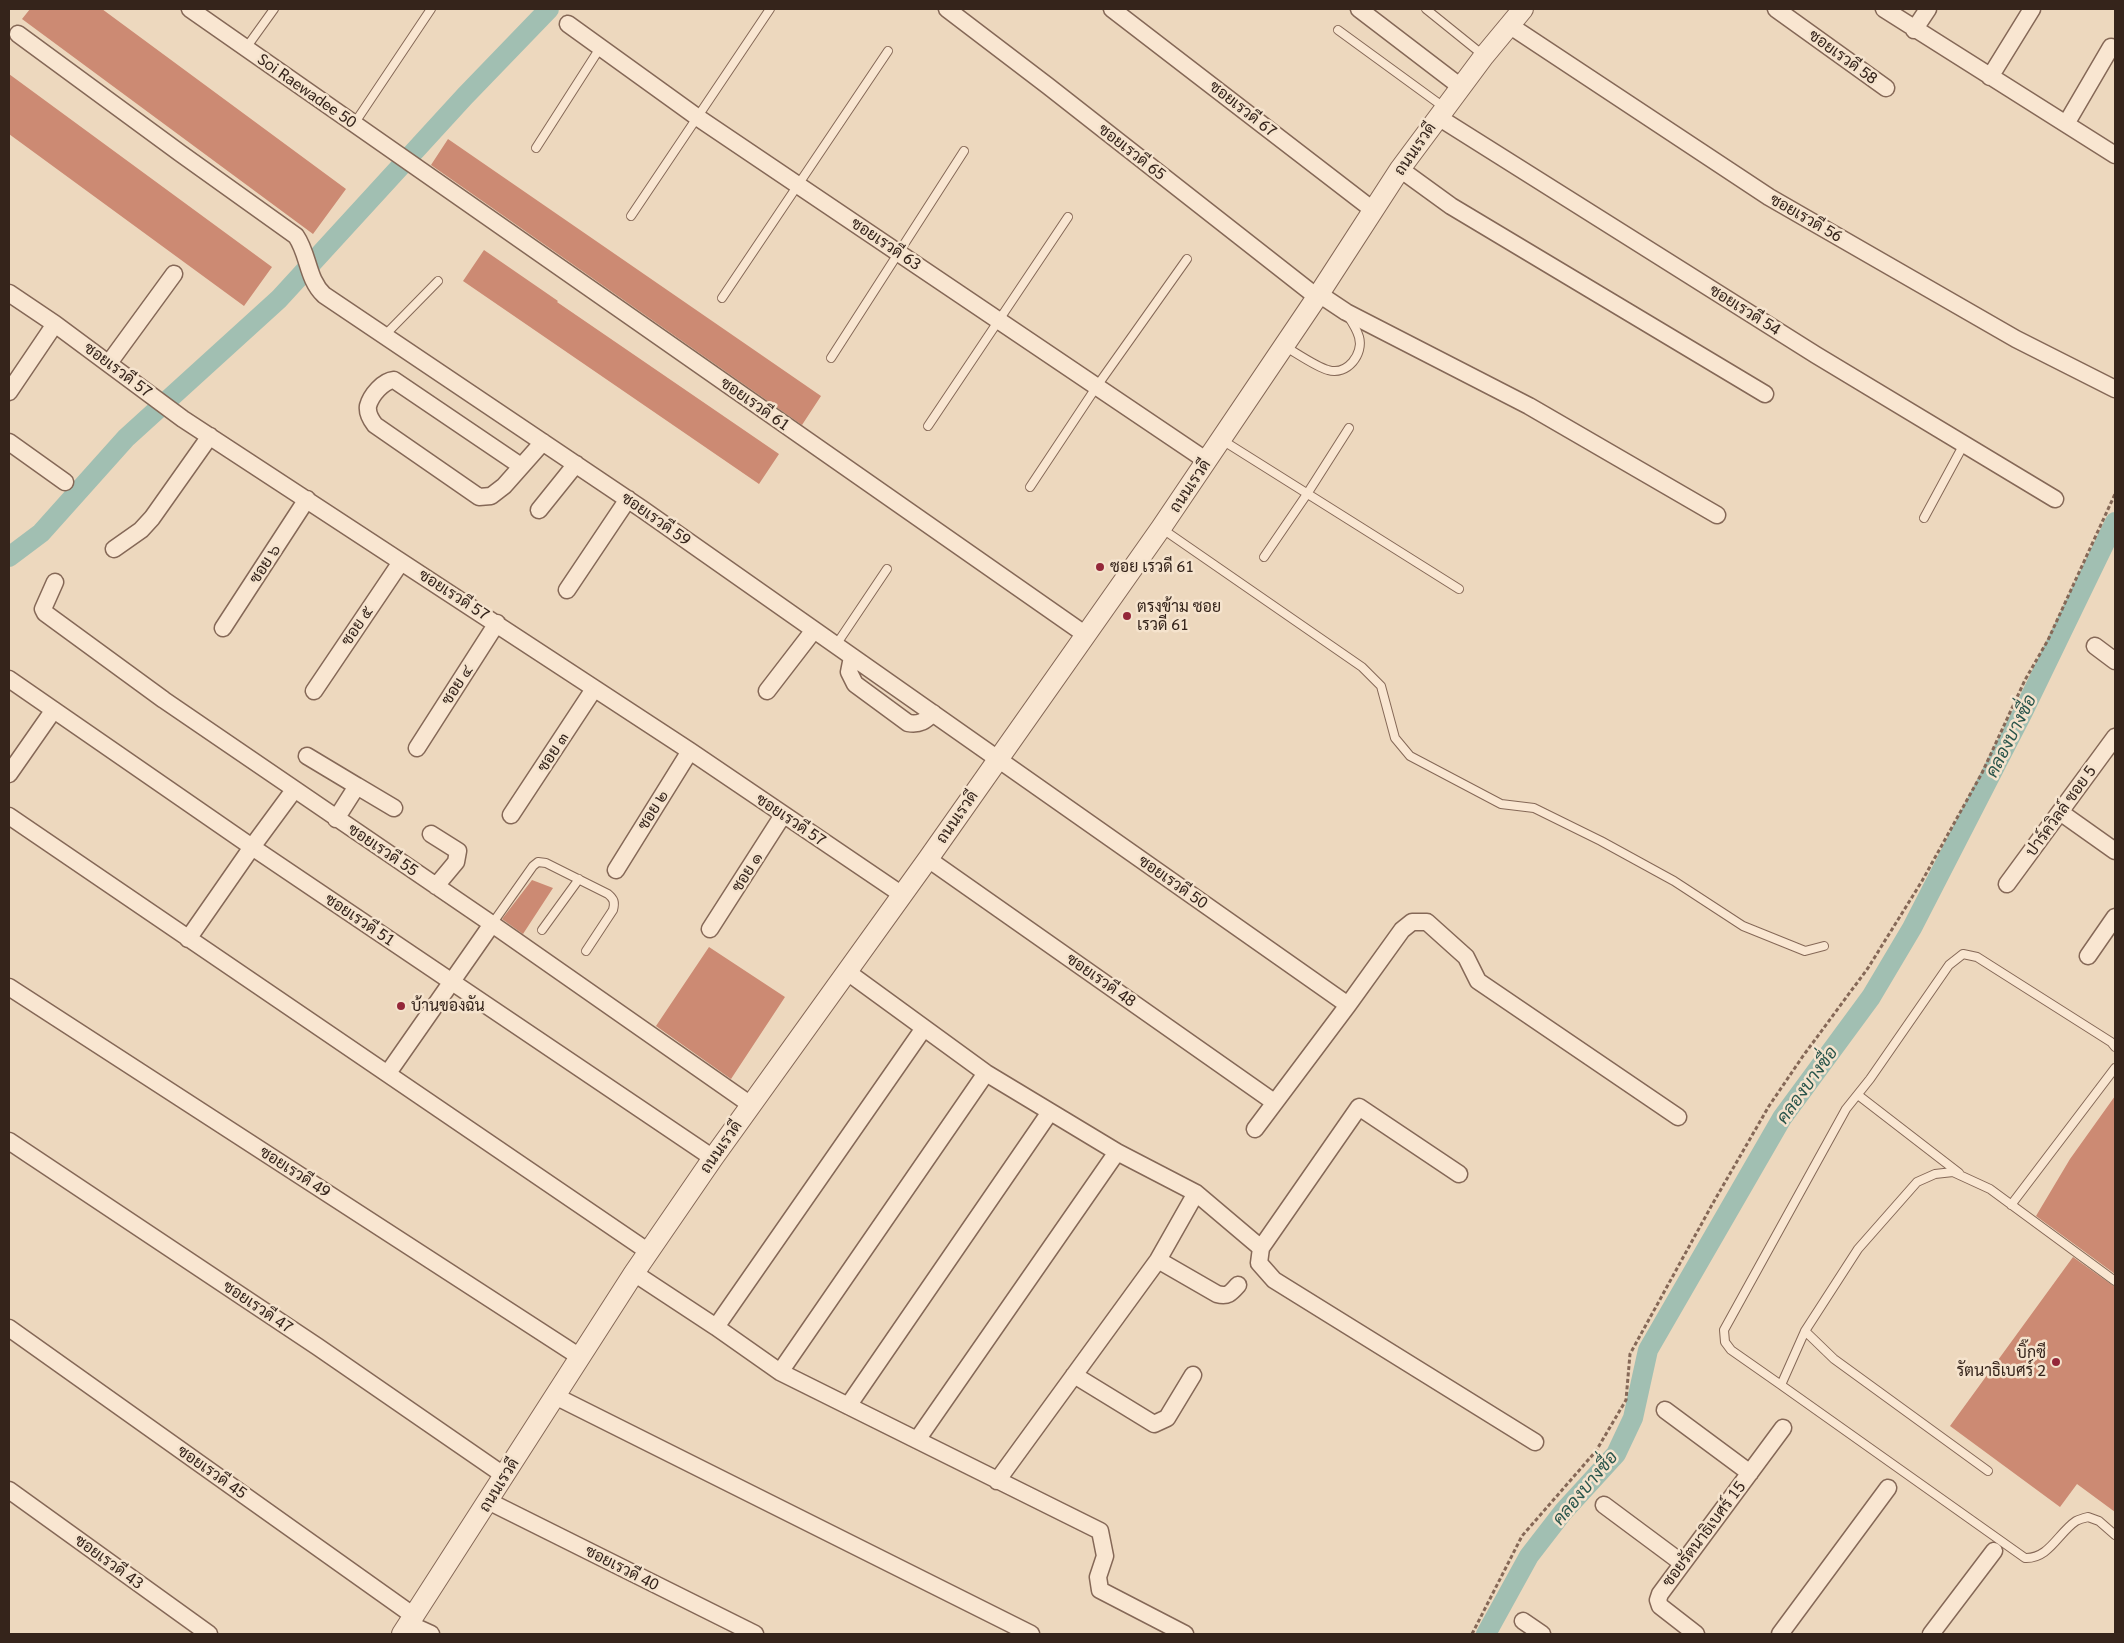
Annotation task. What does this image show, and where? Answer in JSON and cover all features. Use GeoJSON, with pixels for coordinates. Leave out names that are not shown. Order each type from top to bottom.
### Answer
{"type":"FeatureCollection","features":[{"type":"Feature","properties":{"kind":"street","name":"Soi Raewadee 50"},"geometry":{"type":"LineString","coordinates":[[190,9],[425,173]]}},
{"type":"Feature","properties":{"kind":"street","name":"ซอยเรวดี 65"},"geometry":{"type":"LineString","coordinates":[[947,9],[1318,296],[1530,406],[1716,515]]}},
{"type":"Feature","properties":{"kind":"street","name":"ซอยเรวดี 67"},"geometry":{"type":"LineString","coordinates":[[1112,9],[1373,210]]}},
{"type":"Feature","properties":{"kind":"street"},"geometry":{"type":"LineString","coordinates":[[1359,9],[1461,87]]}},
{"type":"Feature","properties":{"kind":"street","name":"ถนนเรวดี"},"geometry":{"type":"LineString","coordinates":[[409,1625],[648,1252],[1161,528],[1318,296],[1400,169],[1484,56],[1523,9]]}},
{"type":"Feature","properties":{"kind":"street","name":"ซอยเรวดี 58"},"geometry":{"type":"LineString","coordinates":[[1776,9],[1886,88]]}},
{"type":"Feature","properties":{"kind":"street"},"geometry":{"type":"LineString","coordinates":[[1884,9],[1914,30],[2115,155]]}},
{"type":"Feature","properties":{"kind":"street"},"geometry":{"type":"LineString","coordinates":[[1914,30],[1928,9]]}},
{"type":"Feature","properties":{"kind":"street"},"geometry":{"type":"LineString","coordinates":[[1990,77],[2032,9]]}},
{"type":"Feature","properties":{"kind":"street","name":"ซอยเรวดี 63"},"geometry":{"type":"LineString","coordinates":[[568,24],[697,117],[1207,461]]}},
{"type":"Feature","properties":{"kind":"street","name":"ซอยเรวดี 56"},"geometry":{"type":"LineString","coordinates":[[1509,25],[1770,197],[2016,339],[2115,389]]}},
{"type":"Feature","properties":{"kind":"street","name":"ซอยเรวดี 59"},"geometry":{"type":"LineString","coordinates":[[18,34],[172,148],[296,236],[314,282],[324,295],[628,499],[998,758]]}},
{"type":"Feature","properties":{"kind":"street"},"geometry":{"type":"LineString","coordinates":[[2066,124],[2111,48]]}},
{"type":"Feature","properties":{"kind":"street","name":"ซอยเรวดี 54"},"geometry":{"type":"LineString","coordinates":[[1441,112],[1816,355],[2055,499]]}},
{"type":"Feature","properties":{"kind":"street"},"geometry":{"type":"LineString","coordinates":[[1400,169],[1451,206],[1765,394]]}},
{"type":"Feature","properties":{"kind":"street","name":"ซอยเรวดี 61"},"geometry":{"type":"LineString","coordinates":[[425,173],[1086,635]]}},
{"type":"Feature","properties":{"kind":"street"},"geometry":{"type":"LineString","coordinates":[[110,363],[174,274]]}},
{"type":"Feature","properties":{"kind":"street","name":"ซอยเรวดี 57"},"geometry":{"type":"LineString","coordinates":[[9,293],[110,363],[183,418],[497,623],[594,689],[690,750],[901,894]]}},
{"type":"Feature","properties":{"kind":"street"},"geometry":{"type":"LineString","coordinates":[[9,392],[55,324]]}},
{"type":"Feature","properties":{"kind":"street"},"geometry":{"type":"LineString","coordinates":[[521,466],[394,380],[381,386],[368,406],[369,417],[375,425],[479,498],[491,496],[504,486],[543,442]]}},
{"type":"Feature","properties":{"kind":"street"},"geometry":{"type":"LineString","coordinates":[[114,549],[141,530],[152,518],[210,436]]}},
{"type":"Feature","properties":{"kind":"street"},"geometry":{"type":"LineString","coordinates":[[9,442],[65,482]]}},
{"type":"Feature","properties":{"kind":"street"},"geometry":{"type":"LineString","coordinates":[[538,510],[576,464]]}},
{"type":"Feature","properties":{"kind":"street","name":"ซอย ๖"},"geometry":{"type":"LineString","coordinates":[[223,628],[307,499]]}},
{"type":"Feature","properties":{"kind":"street"},"geometry":{"type":"LineString","coordinates":[[567,590],[628,499]]}},
{"type":"Feature","properties":{"kind":"street","name":"ซอย ๕"},"geometry":{"type":"LineString","coordinates":[[314,691],[401,562]]}},
{"type":"Feature","properties":{"kind":"street","name":"ซอยเรวดี 55"},"geometry":{"type":"LineString","coordinates":[[55,582],[42,608],[45,613],[132,678],[492,924],[751,1105]]}},
{"type":"Feature","properties":{"kind":"street","name":"ซอย ๔"},"geometry":{"type":"LineString","coordinates":[[416,748],[497,623]]}},
{"type":"Feature","properties":{"kind":"street"},"geometry":{"type":"LineString","coordinates":[[768,691],[814,630]]}},
{"type":"Feature","properties":{"kind":"street"},"geometry":{"type":"LineString","coordinates":[[2095,646],[2115,661]]}},
{"type":"Feature","properties":{"kind":"street"},"geometry":{"type":"LineString","coordinates":[[852,656],[849,672],[855,684],[908,723],[916,725],[922,723],[933,713]]}},
{"type":"Feature","properties":{"kind":"street","name":"ซอยเรวดี 51"},"geometry":{"type":"LineString","coordinates":[[9,680],[450,982],[713,1158]]}},
{"type":"Feature","properties":{"kind":"street","name":"ซอย ๓"},"geometry":{"type":"LineString","coordinates":[[511,815],[594,689]]}},
{"type":"Feature","properties":{"kind":"street"},"geometry":{"type":"LineString","coordinates":[[9,774],[53,711]]}},
{"type":"Feature","properties":{"kind":"street","name":"ปาร์ควิลล์ ซอย 5"},"geometry":{"type":"LineString","coordinates":[[2008,884],[2115,737]]}},
{"type":"Feature","properties":{"kind":"street","name":"ซอย ๒"},"geometry":{"type":"LineString","coordinates":[[616,870],[690,750]]}},
{"type":"Feature","properties":{"kind":"street"},"geometry":{"type":"LineString","coordinates":[[308,756],[394,808]]}},
{"type":"Feature","properties":{"kind":"street","name":"ซอยเรวดี 50"},"geometry":{"type":"LineString","coordinates":[[998,758],[1348,1005]]}},
{"type":"Feature","properties":{"kind":"street"},"geometry":{"type":"LineString","coordinates":[[336,819],[357,786]]}},
{"type":"Feature","properties":{"kind":"street"},"geometry":{"type":"LineString","coordinates":[[188,939],[294,790]]}},
{"type":"Feature","properties":{"kind":"street"},"geometry":{"type":"LineString","coordinates":[[2060,812],[2115,851]]}},
{"type":"Feature","properties":{"kind":"street","name":"ซอย ๑"},"geometry":{"type":"LineString","coordinates":[[710,929],[783,815]]}},
{"type":"Feature","properties":{"kind":"street"},"geometry":{"type":"LineString","coordinates":[[9,816],[648,1252]]}},
{"type":"Feature","properties":{"kind":"street"},"geometry":{"type":"LineString","coordinates":[[431,834],[458,852],[456,862],[436,886]]}},
{"type":"Feature","properties":{"kind":"street","name":"ซอยเรวดี 48"},"geometry":{"type":"LineString","coordinates":[[928,859],[1274,1102]]}},
{"type":"Feature","properties":{"kind":"street"},"geometry":{"type":"LineString","coordinates":[[2088,956],[2115,917]]}},
{"type":"Feature","properties":{"kind":"street"},"geometry":{"type":"LineString","coordinates":[[1255,1129],[1402,930],[1412,922],[1427,922],[1466,957],[1478,980],[1678,1117]]}},
{"type":"Feature","properties":{"kind":"street"},"geometry":{"type":"LineString","coordinates":[[388,1073],[492,924]]}},
{"type":"Feature","properties":{"kind":"street"},"geometry":{"type":"LineString","coordinates":[[846,971],[986,1073],[1117,1152],[1196,1193],[1261,1248]]}},
{"type":"Feature","properties":{"kind":"street","name":"ซอยเรวดี 49"},"geometry":{"type":"LineString","coordinates":[[9,987],[580,1357]]}},
{"type":"Feature","properties":{"kind":"street"},"geometry":{"type":"LineString","coordinates":[[716,1327],[924,1028]]}},
{"type":"Feature","properties":{"kind":"street"},"geometry":{"type":"LineString","coordinates":[[780,1372],[986,1073]]}},
{"type":"Feature","properties":{"kind":"street"},"geometry":{"type":"LineString","coordinates":[[1459,1174],[1359,1107],[1261,1248],[1259,1263],[1274,1280],[1535,1442]]}},
{"type":"Feature","properties":{"kind":"street"},"geometry":{"type":"LineString","coordinates":[[848,1406],[1050,1112]]}},
{"type":"Feature","properties":{"kind":"street","name":"ซอยเรวดี 47"},"geometry":{"type":"LineString","coordinates":[[9,1141],[318,1347],[505,1476]]}},
{"type":"Feature","properties":{"kind":"street"},"geometry":{"type":"LineString","coordinates":[[917,1440],[1117,1152]]}},
{"type":"Feature","properties":{"kind":"street"},"geometry":{"type":"LineString","coordinates":[[997,1481],[1158,1260],[1196,1193]]}},
{"type":"Feature","properties":{"kind":"street"},"geometry":{"type":"LineString","coordinates":[[1158,1260],[1217,1294],[1225,1296],[1230,1294],[1238,1285]]}},
{"type":"Feature","properties":{"kind":"street"},"geometry":{"type":"LineString","coordinates":[[634,1274],[716,1327],[780,1372],[997,1481],[1100,1530],[1105,1556],[1098,1577],[1100,1590],[1185,1634]]}},
{"type":"Feature","properties":{"kind":"street","name":"ซอยเรวดี 45"},"geometry":{"type":"LineString","coordinates":[[9,1328],[409,1625],[431,1634]]}},
{"type":"Feature","properties":{"kind":"street"},"geometry":{"type":"LineString","coordinates":[[1074,1375],[1154,1424],[1167,1418],[1193,1375]]}},
{"type":"Feature","properties":{"kind":"street"},"geometry":{"type":"LineString","coordinates":[[555,1396],[1031,1634]]}},
{"type":"Feature","properties":{"kind":"street"},"geometry":{"type":"LineString","coordinates":[[1665,1410],[1750,1473]]}},
{"type":"Feature","properties":{"kind":"street","name":"ซอยรัตนาธิเบศร์ 15"},"geometry":{"type":"LineString","coordinates":[[1696,1634],[1660,1606],[1658,1600],[1660,1594],[1783,1428]]}},
{"type":"Feature","properties":{"kind":"street"},"geometry":{"type":"LineString","coordinates":[[1780,1634],[1888,1488]]}},
{"type":"Feature","properties":{"kind":"street","name":"ซอยเรวดี 43"},"geometry":{"type":"LineString","coordinates":[[9,1490],[209,1634]]}},
{"type":"Feature","properties":{"kind":"street","name":"ซอยเรวดี 40"},"geometry":{"type":"LineString","coordinates":[[488,1501],[755,1634]]}},
{"type":"Feature","properties":{"kind":"street"},"geometry":{"type":"LineString","coordinates":[[1604,1505],[1682,1563]]}},
{"type":"Feature","properties":{"kind":"street"},"geometry":{"type":"LineString","coordinates":[[1932,1634],[1994,1551]]}},
{"type":"Feature","properties":{"kind":"street"},"geometry":{"type":"LineString","coordinates":[[1523,1621],[1542,1634]]}},
{"type":"Feature","properties":{"kind":"lane"},"geometry":{"type":"LineString","coordinates":[[246,48],[274,9]]}},
{"type":"Feature","properties":{"kind":"lane"},"geometry":{"type":"LineString","coordinates":[[354,124],[431,9]]}},
{"type":"Feature","properties":{"kind":"lane"},"geometry":{"type":"LineString","coordinates":[[1426,9],[1484,56]]}},
{"type":"Feature","properties":{"kind":"lane"},"geometry":{"type":"LineString","coordinates":[[631,216],[767,10]]}},
{"type":"Feature","properties":{"kind":"lane"},"geometry":{"type":"LineString","coordinates":[[1338,30],[1441,112]]}},
{"type":"Feature","properties":{"kind":"lane"},"geometry":{"type":"LineString","coordinates":[[536,148],[600,48]]}},
{"type":"Feature","properties":{"kind":"lane"},"geometry":{"type":"LineString","coordinates":[[722,298],[888,51]]}},
{"type":"Feature","properties":{"kind":"lane"},"geometry":{"type":"LineString","coordinates":[[831,358],[964,151]]}},
{"type":"Feature","properties":{"kind":"lane"},"geometry":{"type":"LineString","coordinates":[[928,426],[1068,217]]}},
{"type":"Feature","properties":{"kind":"lane"},"geometry":{"type":"LineString","coordinates":[[1030,487],[1097,386],[1187,259]]}},
{"type":"Feature","properties":{"kind":"lane"},"geometry":{"type":"LineString","coordinates":[[384,335],[438,281]]}},
{"type":"Feature","properties":{"kind":"lane"},"geometry":{"type":"LineString","coordinates":[[1284,346],[1328,370],[1338,371],[1348,367],[1360,347],[1359,337],[1346,312]]}},
{"type":"Feature","properties":{"kind":"lane"},"geometry":{"type":"LineString","coordinates":[[1264,557],[1307,494],[1348,428]]}},
{"type":"Feature","properties":{"kind":"lane"},"geometry":{"type":"LineString","coordinates":[[1222,440],[1458,589]]}},
{"type":"Feature","properties":{"kind":"lane"},"geometry":{"type":"LineString","coordinates":[[1924,518],[1964,444]]}},
{"type":"Feature","properties":{"kind":"lane"},"geometry":{"type":"LineString","coordinates":[[1161,528],[1362,667],[1381,686],[1396,738],[1410,756],[1501,804],[1534,808],[1601,841],[1674,881],[1743,926],[1804,951],[1824,946]]}},
{"type":"Feature","properties":{"kind":"lane"},"geometry":{"type":"LineString","coordinates":[[836,645],[887,568]]}},
{"type":"Feature","properties":{"kind":"lane"},"geometry":{"type":"LineString","coordinates":[[492,924],[533,866],[538,862],[546,863],[608,894],[615,903],[613,910],[586,952]]}},
{"type":"Feature","properties":{"kind":"lane"},"geometry":{"type":"LineString","coordinates":[[542,930],[579,879]]}},
{"type":"Feature","properties":{"kind":"lane"},"geometry":{"type":"LineString","coordinates":[[2115,1047],[2111,1042],[1977,957],[1963,954],[1948,964],[1846,1109],[1724,1330],[1725,1342],[1731,1350],[2025,1558],[2034,1558],[2043,1553],[2076,1522],[2088,1517],[2099,1521],[2115,1535]]}},
{"type":"Feature","properties":{"kind":"lane"},"geometry":{"type":"LineString","coordinates":[[2011,1205],[2115,1068]]}},
{"type":"Feature","properties":{"kind":"lane"},"geometry":{"type":"LineString","coordinates":[[1858,1094],[1963,1177]]}},
{"type":"Feature","properties":{"kind":"lane"},"geometry":{"type":"LineString","coordinates":[[1780,1384],[1805,1331],[1858,1249],[1917,1182],[1935,1174],[1954,1172],[1990,1189],[2115,1281]]}},
{"type":"Feature","properties":{"kind":"lane"},"geometry":{"type":"LineString","coordinates":[[1805,1331],[1834,1360],[1988,1471]]}},
{"type":"Feature","properties":{"kind":"path"},"geometry":{"type":"LineString","coordinates":[[1472,1634],[1522,1536],[1596,1451],[1626,1400],[1630,1354],[1769,1106],[1803,1056],[1868,968],[1922,881],[1982,773],[2021,688],[2048,640],[2115,494]]}},
{"type":"Feature","properties":{"kind":"building"},"geometry":{"type":"Polygon","coordinates":[[[30,9],[102,9],[346,189],[313,234],[22,19],[30,9]]]}},
{"type":"Feature","properties":{"kind":"building"},"geometry":{"type":"Polygon","coordinates":[[[9,74],[272,267],[244,306],[9,134],[9,74]]]}},
{"type":"Feature","properties":{"kind":"building"},"geometry":{"type":"Polygon","coordinates":[[[448,139],[821,396],[802,425],[431,165],[448,139]]]}},
{"type":"Feature","properties":{"kind":"building"},"geometry":{"type":"Polygon","coordinates":[[[484,250],[779,454],[759,484],[463,281],[484,250]]]}},
{"type":"Feature","properties":{"kind":"building"},"geometry":{"type":"Polygon","coordinates":[[[532,880],[553,888],[523,934],[502,919],[532,880]]]}},
{"type":"Feature","properties":{"kind":"building"},"geometry":{"type":"Polygon","coordinates":[[[709,947],[785,997],[731,1079],[656,1026],[709,947]]]}},
{"type":"Feature","properties":{"kind":"building"},"geometry":{"type":"Polygon","coordinates":[[[2115,1096],[2115,1274],[2036,1216],[2070,1159],[2115,1096]]]}},
{"type":"Feature","properties":{"kind":"building","name":"บิ๊กซี รัตนาธิเบศร์ 2"},"geometry":{"type":"Polygon","coordinates":[[[2073,1257],[2115,1287],[2115,1512],[2077,1484],[2060,1507],[1950,1426],[2073,1257]]]}},
{"type":"Feature","properties":{"kind":"waterway"},"geometry":{"type":"LineString","coordinates":[[9,557],[41,533],[126,438],[279,299],[465,96],[549,9]]}},
{"type":"Feature","properties":{"kind":"waterway","name":"คลองบางซื่อ"},"geometry":{"type":"LineString","coordinates":[[1486,1634],[1529,1556],[1563,1512],[1616,1454],[1633,1418],[1648,1350],[1782,1118],[1871,997],[1912,928],[2023,712],[2115,522]]}},
{"type":"Feature","properties":{"kind":"place","name":"ซอย เรวดี 61"},"geometry":{"type":"Point","coordinates":[1100,567]}},
{"type":"Feature","properties":{"kind":"place","name":"ตรงข้าม ซอย เรวดี 61"},"geometry":{"type":"Point","coordinates":[1127,616]}},
{"type":"Feature","properties":{"kind":"place","name":"บ้านของฉัน"},"geometry":{"type":"Point","coordinates":[401,1006]}},
{"type":"Feature","properties":{"kind":"place","name":"บิ๊กซี รัตนาธิเบศร์ 2"},"geometry":{"type":"Point","coordinates":[2056,1362]}}]}
